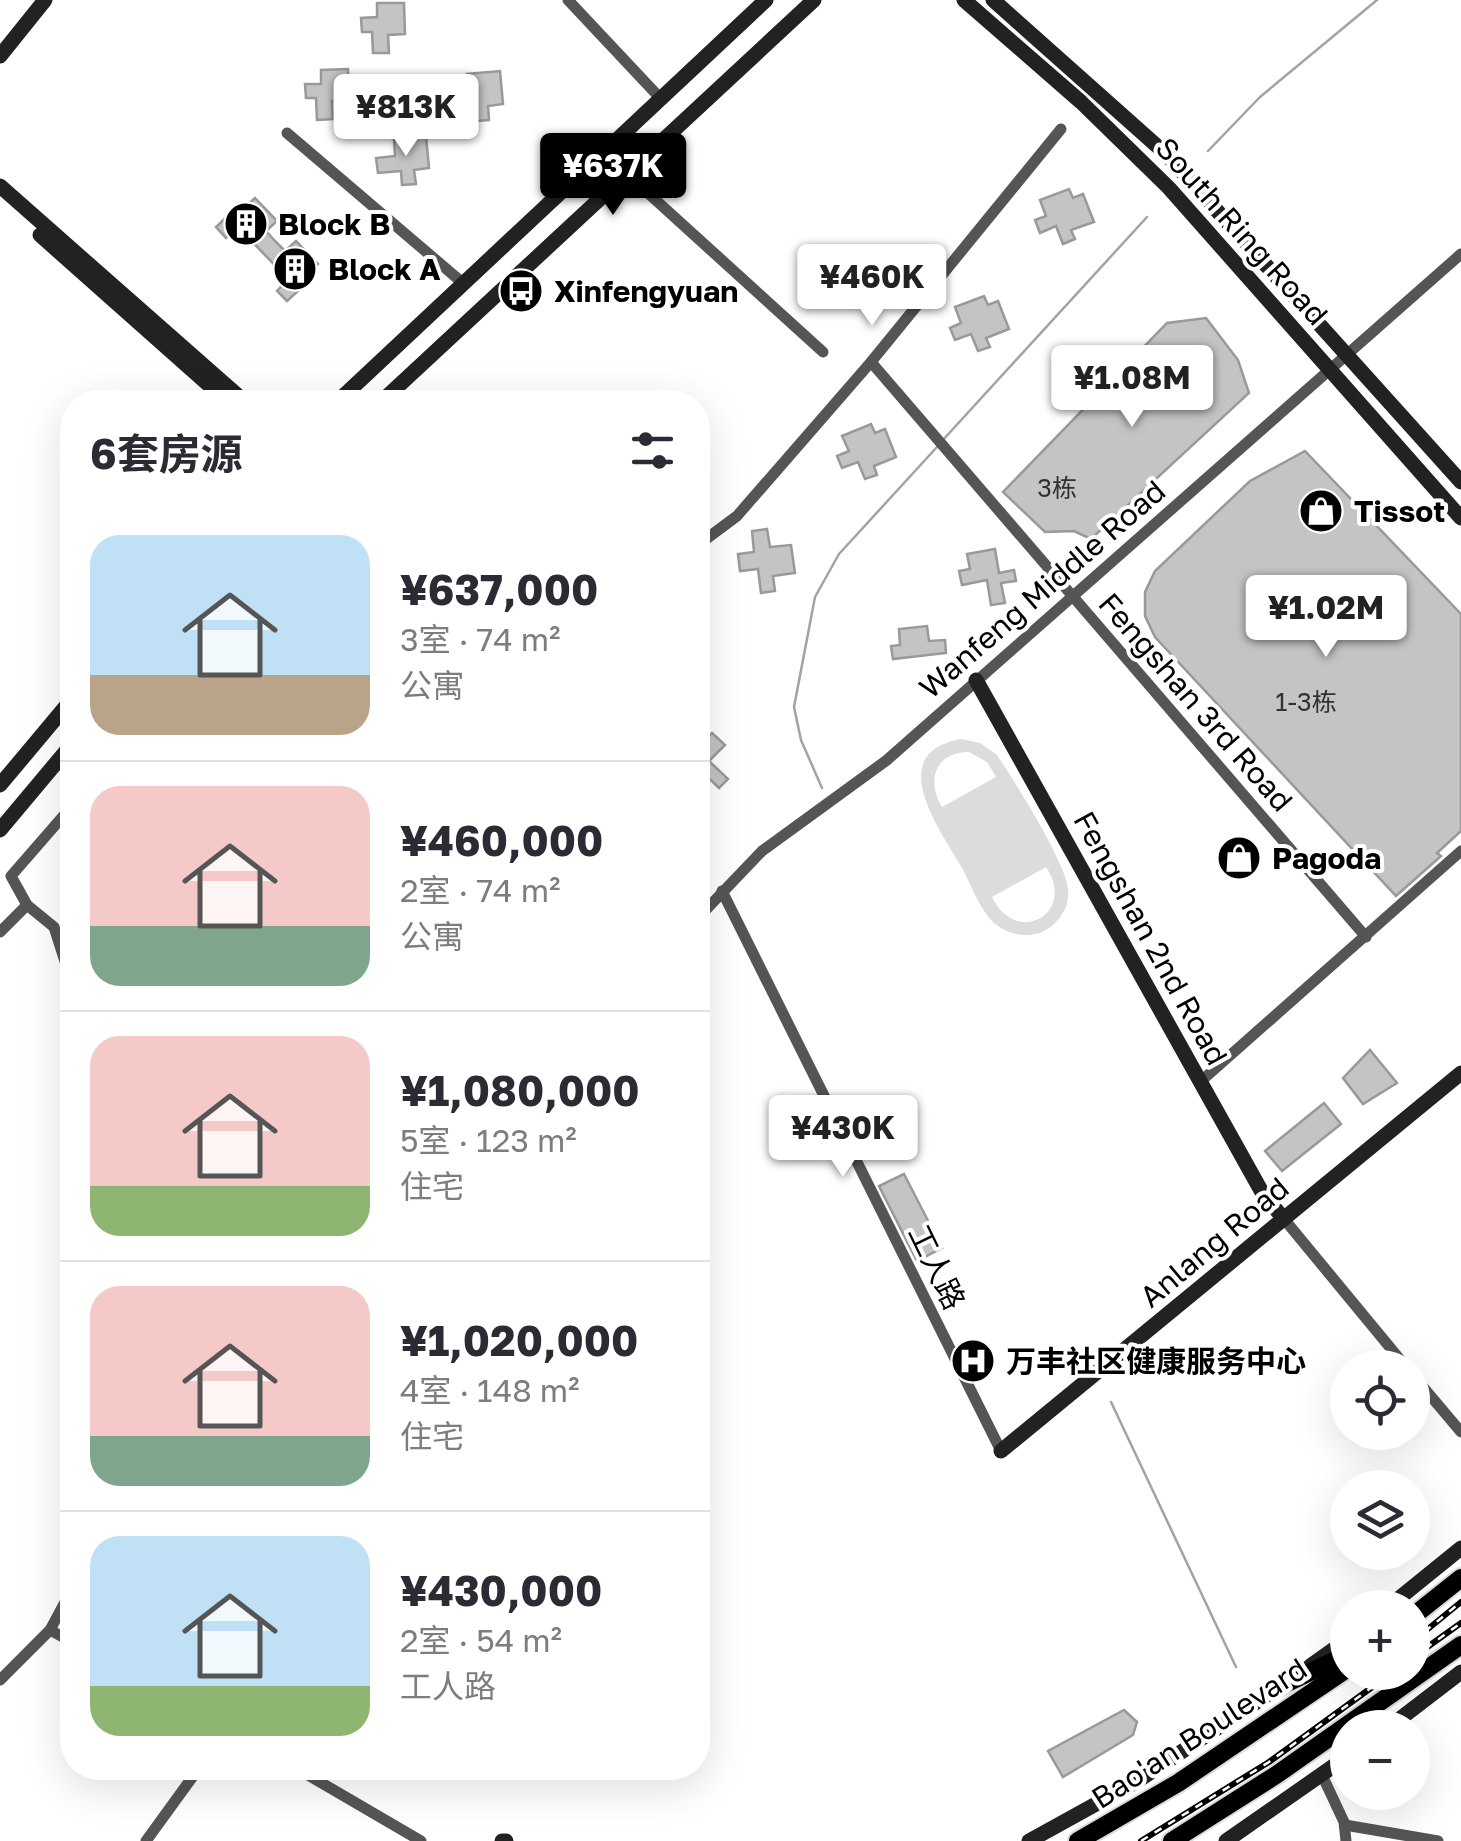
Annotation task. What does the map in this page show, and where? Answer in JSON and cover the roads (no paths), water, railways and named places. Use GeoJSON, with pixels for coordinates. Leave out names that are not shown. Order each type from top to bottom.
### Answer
{"type":"FeatureCollection","features":[{"type":"Feature","properties":{"kind":"main road"},"geometry":{"type":"LineString","coordinates":[[1430,1603],[1461,1578]]}},
{"type":"Feature","properties":{"kind":"main road"},"geometry":{"type":"LineString","coordinates":[[1172,1841],[1276,1776],[1461,1645]]}},
{"type":"Feature","properties":{"kind":"main road"},"geometry":{"type":"LineString","coordinates":[[1281,1686],[1330,1663]]}},
{"type":"Feature","properties":{"kind":"main road","name":"Bao'an Boulevard"},"geometry":{"type":"LineString","coordinates":[[1078,1841],[1178,1784],[1330,1680]]}},
{"type":"Feature","properties":{"kind":"street"},"geometry":{"type":"LineString","coordinates":[[0,56],[45,0]]}},
{"type":"Feature","properties":{"kind":"street"},"geometry":{"type":"LineString","coordinates":[[568,0],[661,98]]}},
{"type":"Feature","properties":{"kind":"street"},"geometry":{"type":"LineString","coordinates":[[350,390],[766,0]]}},
{"type":"Feature","properties":{"kind":"street"},"geometry":{"type":"LineString","coordinates":[[394,390],[814,0]]}},
{"type":"Feature","properties":{"kind":"street","name":"South Ring Road"},"geometry":{"type":"LineString","coordinates":[[964,0],[977,6],[1147,165],[1461,518]]}},
{"type":"Feature","properties":{"kind":"street","name":"South Ring Road"},"geometry":{"type":"LineString","coordinates":[[993,0],[1166,154],[1461,482]]}},
{"type":"Feature","properties":{"kind":"street"},"geometry":{"type":"LineString","coordinates":[[710,536],[737,516],[871,362],[1061,129]]}},
{"type":"Feature","properties":{"kind":"street"},"geometry":{"type":"LineString","coordinates":[[287,133],[464,284]]}},
{"type":"Feature","properties":{"kind":"street"},"geometry":{"type":"LineString","coordinates":[[627,174],[822,352]]}},
{"type":"Feature","properties":{"kind":"street"},"geometry":{"type":"LineString","coordinates":[[0,186],[231,390]]}},
{"type":"Feature","properties":{"kind":"street"},"geometry":{"type":"LineString","coordinates":[[0,200],[214,390]]}},
{"type":"Feature","properties":{"kind":"street","name":"Wanfeng Middle Road"},"geometry":{"type":"LineString","coordinates":[[710,901],[762,851],[886,760],[1461,254]]}},
{"type":"Feature","properties":{"kind":"street","name":"Fengshan 3rd Road"},"geometry":{"type":"LineString","coordinates":[[871,362],[1366,937]]}},
{"type":"Feature","properties":{"kind":"street","name":"Fengshan 2nd Road"},"geometry":{"type":"LineString","coordinates":[[976,680],[1263,1194],[1284,1220]]}},
{"type":"Feature","properties":{"kind":"street"},"geometry":{"type":"LineString","coordinates":[[0,784],[60,713]]}},
{"type":"Feature","properties":{"kind":"street"},"geometry":{"type":"LineString","coordinates":[[0,830],[60,758]]}},
{"type":"Feature","properties":{"kind":"street"},"geometry":{"type":"LineString","coordinates":[[60,820],[11,876],[27,905],[54,927],[60,946]]}},
{"type":"Feature","properties":{"kind":"street"},"geometry":{"type":"LineString","coordinates":[[1200,1082],[1461,851]]}},
{"type":"Feature","properties":{"kind":"street","name":"工人路"},"geometry":{"type":"LineString","coordinates":[[722,891],[1001,1451]]}},
{"type":"Feature","properties":{"kind":"street"},"geometry":{"type":"LineString","coordinates":[[0,932],[27,905]]}},
{"type":"Feature","properties":{"kind":"street","name":"Anlang Road"},"geometry":{"type":"LineString","coordinates":[[1001,1451],[1461,1073]]}},
{"type":"Feature","properties":{"kind":"street"},"geometry":{"type":"LineString","coordinates":[[1284,1220],[1392,1350]]}},
{"type":"Feature","properties":{"kind":"street"},"geometry":{"type":"LineString","coordinates":[[1430,1395],[1461,1432]]}},
{"type":"Feature","properties":{"kind":"street"},"geometry":{"type":"LineString","coordinates":[[1409,1590],[1461,1548]]}},
{"type":"Feature","properties":{"kind":"street"},"geometry":{"type":"LineString","coordinates":[[0,1680],[50,1630],[60,1611]]}},
{"type":"Feature","properties":{"kind":"street"},"geometry":{"type":"LineString","coordinates":[[50,1630],[60,1635]]}},
{"type":"Feature","properties":{"kind":"street"},"geometry":{"type":"LineString","coordinates":[[1029,1841],[1136,1782],[1330,1652]]}},
{"type":"Feature","properties":{"kind":"street"},"geometry":{"type":"LineString","coordinates":[[1411,1710],[1461,1672]]}},
{"type":"Feature","properties":{"kind":"street"},"geometry":{"type":"LineString","coordinates":[[1226,1841],[1330,1769]]}},
{"type":"Feature","properties":{"kind":"street"},"geometry":{"type":"LineString","coordinates":[[1322,1775],[1345,1825],[1346,1841]]}},
{"type":"Feature","properties":{"kind":"street"},"geometry":{"type":"LineString","coordinates":[[146,1841],[189,1780]]}},
{"type":"Feature","properties":{"kind":"street"},"geometry":{"type":"LineString","coordinates":[[317,1780],[421,1841]]}},
{"type":"Feature","properties":{"kind":"street"},"geometry":{"type":"LineString","coordinates":[[1345,1825],[1438,1841]]}},
{"type":"Feature","properties":{"kind":"waterway"},"geometry":{"type":"LineString","coordinates":[[1208,151],[1260,97],[1377,0]]}},
{"type":"Feature","properties":{"kind":"waterway"},"geometry":{"type":"LineString","coordinates":[[942,441],[1147,217]]}},
{"type":"Feature","properties":{"kind":"waterway"},"geometry":{"type":"LineString","coordinates":[[822,788],[801,740],[794,707],[815,597],[839,554],[937,447]]}},
{"type":"Feature","properties":{"kind":"waterway"},"geometry":{"type":"LineString","coordinates":[[1111,1402],[1236,1667]]}},
{"type":"Feature","properties":{"kind":"railway"},"geometry":{"type":"LineString","coordinates":[[1430,1627],[1461,1602]]}},
{"type":"Feature","properties":{"kind":"railway"},"geometry":{"type":"LineString","coordinates":[[1430,1645],[1461,1623]]}},
{"type":"Feature","properties":{"kind":"railway"},"geometry":{"type":"LineString","coordinates":[[1141,1841],[1269,1762],[1368,1690]]}},
{"type":"Feature","properties":{"kind":"place","name":"Block B"},"geometry":{"type":"Point","coordinates":[246,224]}},
{"type":"Feature","properties":{"kind":"place","name":"Block A"},"geometry":{"type":"Point","coordinates":[295,269]}},
{"type":"Feature","properties":{"kind":"place","name":"Xinfengyuan"},"geometry":{"type":"Point","coordinates":[521,291]}},
{"type":"Feature","properties":{"kind":"place","name":"Tissot"},"geometry":{"type":"Point","coordinates":[1321,511]}},
{"type":"Feature","properties":{"kind":"place","name":"Pagoda"},"geometry":{"type":"Point","coordinates":[1239,858]}},
{"type":"Feature","properties":{"kind":"place","name":"万丰社区健康服务中心"},"geometry":{"type":"Point","coordinates":[973,1361]}}]}
